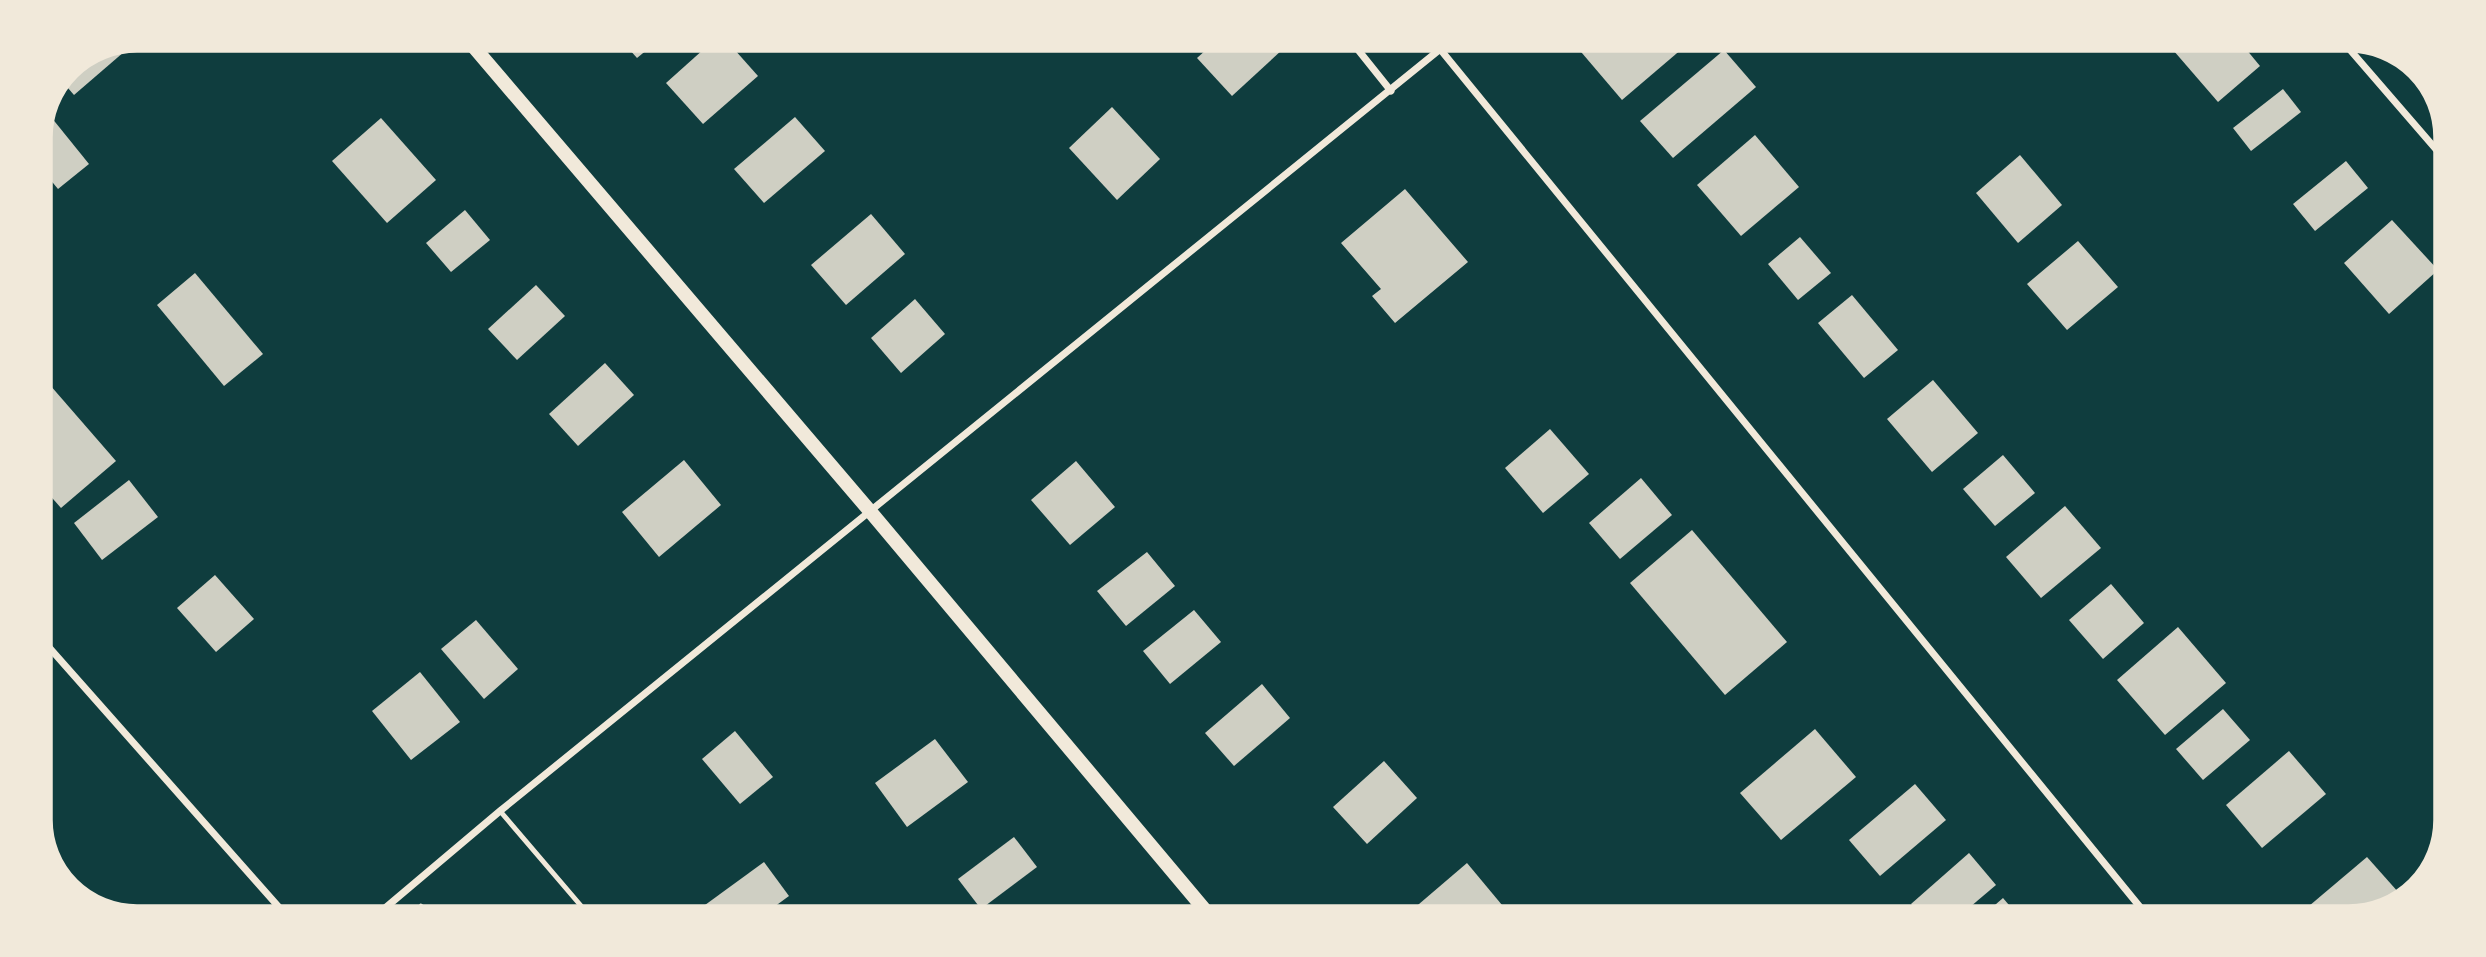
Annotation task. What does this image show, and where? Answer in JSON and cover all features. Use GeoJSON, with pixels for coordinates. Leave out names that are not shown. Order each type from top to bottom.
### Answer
{"type":"FeatureCollection","features":[{"type":"Feature","properties":{"kind":"main road"},"geometry":{"type":"LineString","coordinates":[[477,51],[869,510],[1202,906]]}},
{"type":"Feature","properties":{"kind":"street"},"geometry":{"type":"LineString","coordinates":[[1359,51],[1391,90]]}},
{"type":"Feature","properties":{"kind":"street"},"geometry":{"type":"LineString","coordinates":[[387,906],[869,510],[1438,51]]}},
{"type":"Feature","properties":{"kind":"street"},"geometry":{"type":"LineString","coordinates":[[1442,51],[2139,906]]}},
{"type":"Feature","properties":{"kind":"street"},"geometry":{"type":"LineString","coordinates":[[2351,51],[2435,148]]}},
{"type":"Feature","properties":{"kind":"street"},"geometry":{"type":"LineString","coordinates":[[51,649],[278,906]]}},
{"type":"Feature","properties":{"kind":"lane"},"geometry":{"type":"LineString","coordinates":[[500,811],[581,906]]}},
{"type":"Feature","properties":{"kind":"building"},"geometry":{"type":"Polygon","coordinates":[[[631,51],[646,51],[637,58],[631,51]]]}},
{"type":"Feature","properties":{"kind":"building"},"geometry":{"type":"Polygon","coordinates":[[[702,51],[736,51],[758,76],[703,124],[666,83],[702,51]]]}},
{"type":"Feature","properties":{"kind":"building"},"geometry":{"type":"Polygon","coordinates":[[[1205,51],[1281,51],[1232,96],[1197,58],[1205,51]]]}},
{"type":"Feature","properties":{"kind":"building"},"geometry":{"type":"Polygon","coordinates":[[[1580,51],[1679,51],[1622,100],[1580,51]]]}},
{"type":"Feature","properties":{"kind":"building"},"geometry":{"type":"Polygon","coordinates":[[[1723,51],[1756,87],[1673,158],[1640,121],[1723,51]]]}},
{"type":"Feature","properties":{"kind":"building"},"geometry":{"type":"Polygon","coordinates":[[[2174,51],[2248,51],[2260,66],[2218,102],[2174,51]]]}},
{"type":"Feature","properties":{"kind":"building"},"geometry":{"type":"Polygon","coordinates":[[[124,52],[74,95],[67,87],[76,76],[104,57],[124,52]]]}},
{"type":"Feature","properties":{"kind":"building"},"geometry":{"type":"Polygon","coordinates":[[[2283,89],[2301,112],[2251,151],[2233,128],[2283,89]]]}},
{"type":"Feature","properties":{"kind":"building"},"geometry":{"type":"Polygon","coordinates":[[[1112,107],[1160,159],[1117,200],[1069,148],[1112,107]]]}},
{"type":"Feature","properties":{"kind":"building"},"geometry":{"type":"Polygon","coordinates":[[[795,117],[825,151],[764,203],[734,169],[795,117]]]}},
{"type":"Feature","properties":{"kind":"building"},"geometry":{"type":"Polygon","coordinates":[[[381,118],[436,180],[387,223],[332,161],[381,118]]]}},
{"type":"Feature","properties":{"kind":"building"},"geometry":{"type":"Polygon","coordinates":[[[52,119],[89,164],[58,189],[51,181],[52,119]]]}},
{"type":"Feature","properties":{"kind":"building"},"geometry":{"type":"Polygon","coordinates":[[[1755,135],[1799,187],[1741,236],[1697,185],[1755,135]]]}},
{"type":"Feature","properties":{"kind":"building"},"geometry":{"type":"Polygon","coordinates":[[[2020,155],[2062,205],[2018,243],[1976,193],[2020,155]]]}},
{"type":"Feature","properties":{"kind":"building"},"geometry":{"type":"Polygon","coordinates":[[[2346,161],[2368,188],[2315,231],[2293,204],[2346,161]]]}},
{"type":"Feature","properties":{"kind":"building"},"geometry":{"type":"Polygon","coordinates":[[[1405,189],[1468,262],[1395,323],[1372,296],[1381,289],[1341,243],[1405,189]]]}},
{"type":"Feature","properties":{"kind":"building"},"geometry":{"type":"Polygon","coordinates":[[[465,210],[490,240],[451,272],[426,243],[465,210]]]}},
{"type":"Feature","properties":{"kind":"building"},"geometry":{"type":"Polygon","coordinates":[[[871,214],[905,254],[846,305],[811,265],[871,214]]]}},
{"type":"Feature","properties":{"kind":"building"},"geometry":{"type":"Polygon","coordinates":[[[2392,220],[2435,267],[2435,273],[2389,314],[2344,263],[2392,220]]]}},
{"type":"Feature","properties":{"kind":"building"},"geometry":{"type":"Polygon","coordinates":[[[1800,237],[1831,273],[1798,300],[1768,264],[1800,237]]]}},
{"type":"Feature","properties":{"kind":"building"},"geometry":{"type":"Polygon","coordinates":[[[2078,241],[2118,287],[2067,330],[2027,284],[2078,241]]]}},
{"type":"Feature","properties":{"kind":"building"},"geometry":{"type":"Polygon","coordinates":[[[195,273],[263,354],[224,386],[157,305],[195,273]]]}},
{"type":"Feature","properties":{"kind":"building"},"geometry":{"type":"Polygon","coordinates":[[[536,285],[565,316],[517,360],[488,329],[536,285]]]}},
{"type":"Feature","properties":{"kind":"building"},"geometry":{"type":"Polygon","coordinates":[[[1852,295],[1898,350],[1864,378],[1818,323],[1852,295]]]}},
{"type":"Feature","properties":{"kind":"building"},"geometry":{"type":"Polygon","coordinates":[[[915,299],[945,334],[901,373],[871,338],[915,299]]]}},
{"type":"Feature","properties":{"kind":"building"},"geometry":{"type":"Polygon","coordinates":[[[605,363],[634,395],[578,446],[549,414],[605,363]]]}},
{"type":"Feature","properties":{"kind":"building"},"geometry":{"type":"Polygon","coordinates":[[[1933,380],[1978,433],[1932,472],[1887,419],[1933,380]]]}},
{"type":"Feature","properties":{"kind":"building"},"geometry":{"type":"Polygon","coordinates":[[[51,386],[116,461],[61,508],[51,497],[51,386]]]}},
{"type":"Feature","properties":{"kind":"building"},"geometry":{"type":"Polygon","coordinates":[[[1550,429],[1589,474],[1543,513],[1505,468],[1550,429]]]}},
{"type":"Feature","properties":{"kind":"building"},"geometry":{"type":"Polygon","coordinates":[[[2003,455],[2035,493],[1995,526],[1963,489],[2003,455]]]}},
{"type":"Feature","properties":{"kind":"building"},"geometry":{"type":"Polygon","coordinates":[[[684,460],[721,505],[659,557],[622,512],[684,460]]]}},
{"type":"Feature","properties":{"kind":"building"},"geometry":{"type":"Polygon","coordinates":[[[1076,461],[1115,507],[1070,545],[1031,500],[1076,461]]]}},
{"type":"Feature","properties":{"kind":"building"},"geometry":{"type":"Polygon","coordinates":[[[1641,478],[1672,515],[1620,559],[1589,523],[1641,478]]]}},
{"type":"Feature","properties":{"kind":"building"},"geometry":{"type":"Polygon","coordinates":[[[129,480],[158,517],[102,560],[74,523],[129,480]]]}},
{"type":"Feature","properties":{"kind":"building"},"geometry":{"type":"Polygon","coordinates":[[[2065,506],[2101,548],[2041,598],[2006,557],[2065,506]]]}},
{"type":"Feature","properties":{"kind":"building"},"geometry":{"type":"Polygon","coordinates":[[[1692,530],[1787,642],[1725,695],[1630,583],[1692,530]]]}},
{"type":"Feature","properties":{"kind":"building"},"geometry":{"type":"Polygon","coordinates":[[[1147,552],[1175,586],[1126,626],[1097,591],[1147,552]]]}},
{"type":"Feature","properties":{"kind":"building"},"geometry":{"type":"Polygon","coordinates":[[[215,575],[254,619],[216,652],[177,608],[215,575]]]}},
{"type":"Feature","properties":{"kind":"building"},"geometry":{"type":"Polygon","coordinates":[[[2111,584],[2144,623],[2103,659],[2069,620],[2111,584]]]}},
{"type":"Feature","properties":{"kind":"building"},"geometry":{"type":"Polygon","coordinates":[[[1194,610],[1221,642],[1170,684],[1143,651],[1194,610]]]}},
{"type":"Feature","properties":{"kind":"building"},"geometry":{"type":"Polygon","coordinates":[[[476,620],[518,669],[484,699],[441,649],[476,620]]]}},
{"type":"Feature","properties":{"kind":"building"},"geometry":{"type":"Polygon","coordinates":[[[2178,627],[2226,683],[2165,735],[2117,680],[2178,627]]]}},
{"type":"Feature","properties":{"kind":"building"},"geometry":{"type":"Polygon","coordinates":[[[420,672],[460,722],[411,760],[372,711],[420,672]]]}},
{"type":"Feature","properties":{"kind":"building"},"geometry":{"type":"Polygon","coordinates":[[[1262,684],[1290,718],[1234,766],[1205,733],[1262,684]]]}},
{"type":"Feature","properties":{"kind":"building"},"geometry":{"type":"Polygon","coordinates":[[[2223,709],[2250,740],[2203,780],[2176,749],[2223,709]]]}},
{"type":"Feature","properties":{"kind":"building"},"geometry":{"type":"Polygon","coordinates":[[[1815,729],[1856,777],[1781,840],[1740,793],[1815,729]]]}},
{"type":"Feature","properties":{"kind":"building"},"geometry":{"type":"Polygon","coordinates":[[[735,731],[773,777],[740,804],[702,759],[735,731]]]}},
{"type":"Feature","properties":{"kind":"building"},"geometry":{"type":"Polygon","coordinates":[[[935,739],[968,782],[907,827],[875,783],[935,739]]]}},
{"type":"Feature","properties":{"kind":"building"},"geometry":{"type":"Polygon","coordinates":[[[2289,751],[2326,794],[2262,848],[2226,805],[2289,751]]]}},
{"type":"Feature","properties":{"kind":"building"},"geometry":{"type":"Polygon","coordinates":[[[1384,761],[1417,798],[1367,844],[1333,807],[1384,761]]]}},
{"type":"Feature","properties":{"kind":"building"},"geometry":{"type":"Polygon","coordinates":[[[1915,784],[1946,820],[1880,876],[1849,840],[1915,784]]]}},
{"type":"Feature","properties":{"kind":"building"},"geometry":{"type":"Polygon","coordinates":[[[1014,837],[1037,867],[985,906],[979,906],[958,879],[1014,837]]]}},
{"type":"Feature","properties":{"kind":"building"},"geometry":{"type":"Polygon","coordinates":[[[1969,853],[1996,885],[1971,906],[1911,904],[1969,853]]]}},
{"type":"Feature","properties":{"kind":"building"},"geometry":{"type":"Polygon","coordinates":[[[2367,857],[2398,891],[2377,902],[2361,906],[2309,906],[2367,857]]]}},
{"type":"Feature","properties":{"kind":"building"},"geometry":{"type":"Polygon","coordinates":[[[764,862],[789,896],[775,906],[705,905],[764,862]]]}},
{"type":"Feature","properties":{"kind":"building"},"geometry":{"type":"Polygon","coordinates":[[[1467,863],[1503,906],[1417,906],[1467,863]]]}},
{"type":"Feature","properties":{"kind":"building"},"geometry":{"type":"Polygon","coordinates":[[[2003,898],[2010,906],[1994,906],[2003,898]]]}}]}
